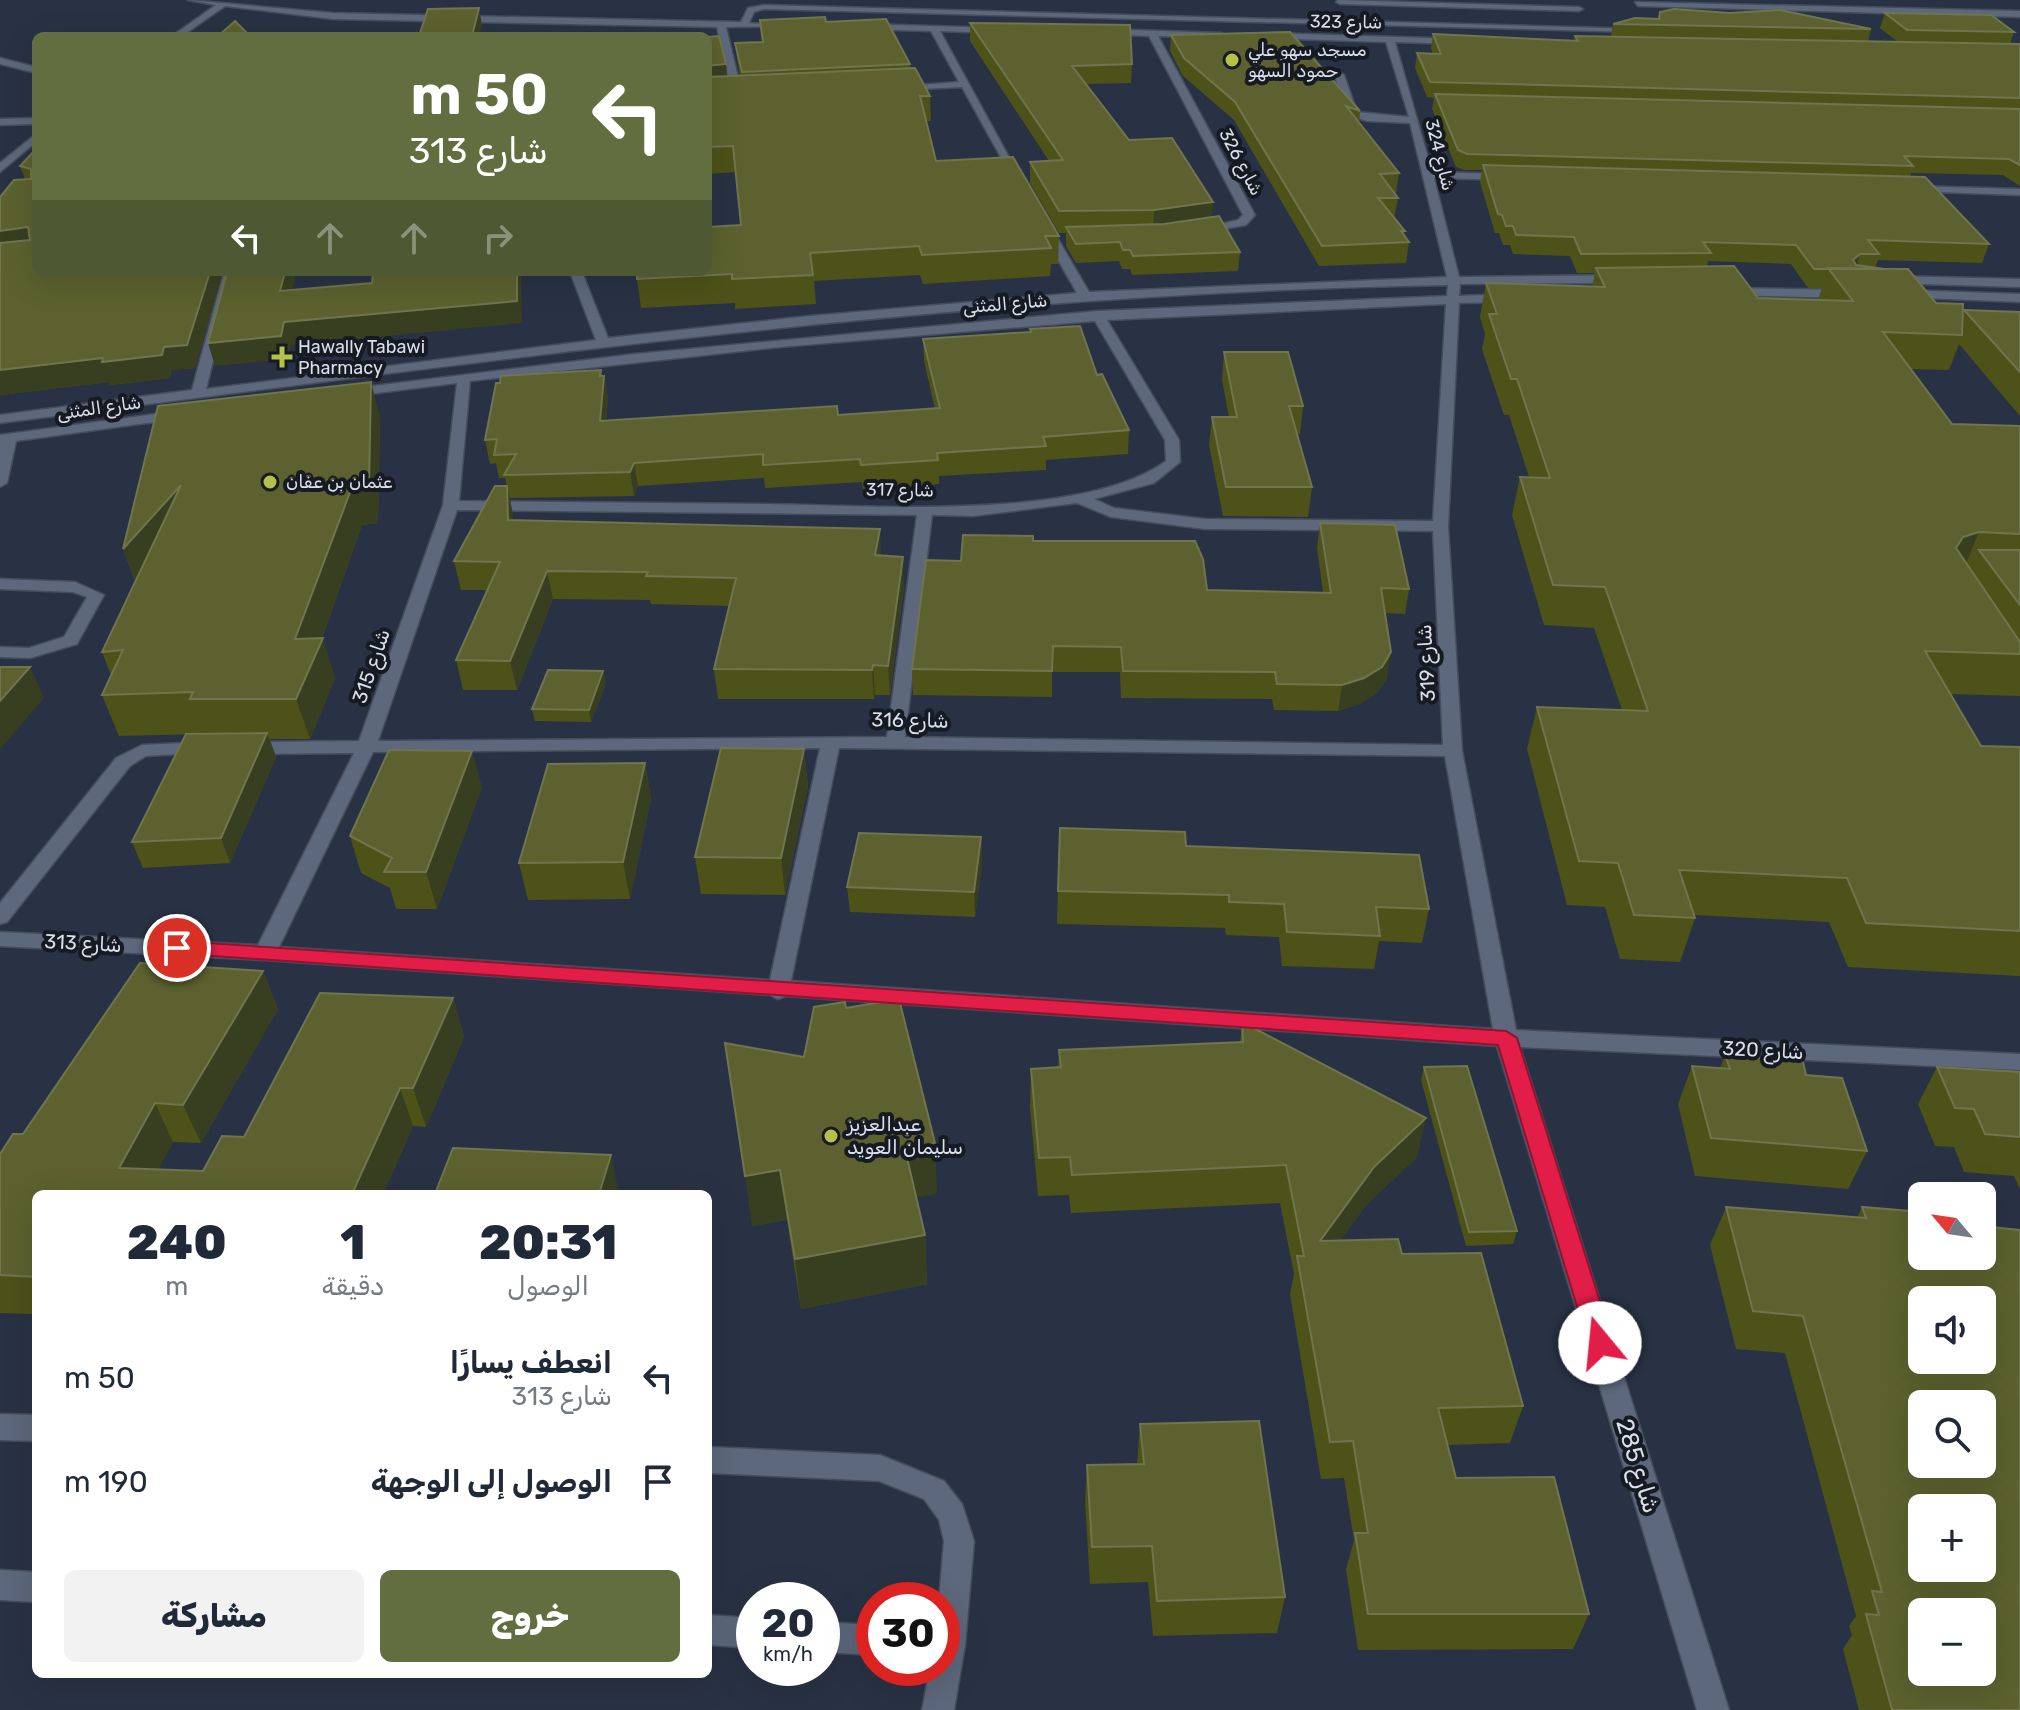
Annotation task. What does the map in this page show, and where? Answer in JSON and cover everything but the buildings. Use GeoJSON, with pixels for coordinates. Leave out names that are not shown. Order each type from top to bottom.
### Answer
{"type":"FeatureCollection","features":[{"type":"Feature","properties":{"kind":"street"},"geometry":{"type":"LineString","coordinates":[[192,0],[288,13],[405,22],[792,26]]}},
{"type":"Feature","properties":{"kind":"street"},"geometry":{"type":"LineString","coordinates":[[1347,38],[1340,1],[1579,9]]}},
{"type":"Feature","properties":{"kind":"street"},"geometry":{"type":"LineString","coordinates":[[1646,16],[1638,4],[2020,14]]}},
{"type":"Feature","properties":{"kind":"street"},"geometry":{"type":"LineString","coordinates":[[182,32],[222,5]]}},
{"type":"Feature","properties":{"kind":"street"},"geometry":{"type":"LineString","coordinates":[[744,25],[751,10],[764,7],[1653,29]]}},
{"type":"Feature","properties":{"kind":"street"},"geometry":{"type":"LineString","coordinates":[[1677,17],[2020,24]]}},
{"type":"Feature","properties":{"kind":"street"},"geometry":{"type":"LineString","coordinates":[[721,24],[737,94]]}},
{"type":"Feature","properties":{"kind":"street"},"geometry":{"type":"LineString","coordinates":[[855,27],[1012,30]]}},
{"type":"Feature","properties":{"kind":"street"},"geometry":{"type":"LineString","coordinates":[[934,29],[1023,188]]}},
{"type":"Feature","properties":{"kind":"street"},"geometry":{"type":"LineString","coordinates":[[1090,32],[1224,35]]}},
{"type":"Feature","properties":{"kind":"street","name":"شارع 326"},"geometry":{"type":"LineString","coordinates":[[1152,33],[1249,215],[1242,223],[1187,232]]}},
{"type":"Feature","properties":{"kind":"street","name":"شارع 323"},"geometry":{"type":"LineString","coordinates":[[1253,36],[1465,41]]}},
{"type":"Feature","properties":{"kind":"street","name":"شارع 324"},"geometry":{"type":"LineString","coordinates":[[1390,39],[1410,103],[1454,280]]}},
{"type":"Feature","properties":{"kind":"street"},"geometry":{"type":"LineString","coordinates":[[0,61],[32,69]]}},
{"type":"Feature","properties":{"kind":"street"},"geometry":{"type":"LineString","coordinates":[[1339,75],[1353,114],[1367,118],[1414,120]]}},
{"type":"Feature","properties":{"kind":"street"},"geometry":{"type":"LineString","coordinates":[[890,88],[966,84]]}},
{"type":"Feature","properties":{"kind":"street"},"geometry":{"type":"LineString","coordinates":[[723,95],[752,93]]}},
{"type":"Feature","properties":{"kind":"street"},"geometry":{"type":"LineString","coordinates":[[1410,103],[1426,103]]}},
{"type":"Feature","properties":{"kind":"street"},"geometry":{"type":"LineString","coordinates":[[0,122],[32,121]]}},
{"type":"Feature","properties":{"kind":"street"},"geometry":{"type":"LineString","coordinates":[[0,169],[32,141]]}},
{"type":"Feature","properties":{"kind":"street"},"geometry":{"type":"LineString","coordinates":[[1429,175],[1525,178]]}},
{"type":"Feature","properties":{"kind":"street"},"geometry":{"type":"LineString","coordinates":[[1892,188],[2020,192]]}},
{"type":"Feature","properties":{"kind":"street"},"geometry":{"type":"LineString","coordinates":[[1038,214],[1085,295]]}},
{"type":"Feature","properties":{"kind":"street"},"geometry":{"type":"LineString","coordinates":[[1052,240],[1067,239]]}},
{"type":"Feature","properties":{"kind":"street"},"geometry":{"type":"LineString","coordinates":[[198,394],[229,276]]}},
{"type":"Feature","properties":{"kind":"street"},"geometry":{"type":"LineString","coordinates":[[578,276],[603,342]]}},
{"type":"Feature","properties":{"kind":"street","name":"شارع المثنى"},"geometry":{"type":"LineString","coordinates":[[0,419],[603,342],[1085,295],[1454,280],[1637,278]]}},
{"type":"Feature","properties":{"kind":"street"},"geometry":{"type":"LineString","coordinates":[[1728,278],[1852,280]]}},
{"type":"Feature","properties":{"kind":"street","name":"شارع 319"},"geometry":{"type":"LineString","coordinates":[[1454,280],[1440,526],[1453,751],[1506,1038]]}},
{"type":"Feature","properties":{"kind":"street"},"geometry":{"type":"LineString","coordinates":[[1883,280],[2020,283]]}},
{"type":"Feature","properties":{"kind":"street"},"geometry":{"type":"LineString","coordinates":[[1716,293],[1858,294]]}},
{"type":"Feature","properties":{"kind":"street"},"geometry":{"type":"LineString","coordinates":[[1889,294],[2020,298]]}},
{"type":"Feature","properties":{"kind":"street","name":"شارع المثنى"},"geometry":{"type":"LineString","coordinates":[[323,396],[692,350],[1098,315],[1529,297]]}},
{"type":"Feature","properties":{"kind":"street","name":"شارع 317"},"geometry":{"type":"LineString","coordinates":[[451,505],[973,511],[1079,498],[1149,480],[1173,462],[1172,440],[1098,315]]}},
{"type":"Feature","properties":{"kind":"street","name":"شارع 315"},"geometry":{"type":"LineString","coordinates":[[265,953],[367,746],[451,505],[464,377]]}},
{"type":"Feature","properties":{"kind":"street","name":"شارع المثنى"},"geometry":{"type":"LineString","coordinates":[[5,438],[198,413]]}},
{"type":"Feature","properties":{"kind":"street"},"geometry":{"type":"LineString","coordinates":[[0,483],[5,438]]}},
{"type":"Feature","properties":{"kind":"street"},"geometry":{"type":"LineString","coordinates":[[1079,498],[1111,512],[1205,524],[1440,526]]}},
{"type":"Feature","properties":{"kind":"street"},"geometry":{"type":"LineString","coordinates":[[895,742],[925,510]]}},
{"type":"Feature","properties":{"kind":"street"},"geometry":{"type":"LineString","coordinates":[[0,584],[75,587],[96,595],[71,640],[30,653],[0,652]]}},
{"type":"Feature","properties":{"kind":"street"},"geometry":{"type":"LineString","coordinates":[[778,991],[831,742]]}},
{"type":"Feature","properties":{"kind":"street","name":"شارع 316"},"geometry":{"type":"LineString","coordinates":[[0,917],[123,762],[142,751],[831,742],[1453,751]]}},
{"type":"Feature","properties":{"kind":"street","name":"شارع 313"},"geometry":{"type":"LineString","coordinates":[[0,939],[265,953],[778,991],[1506,1038]]}},
{"type":"Feature","properties":{"kind":"street","name":"شارع 320"},"geometry":{"type":"LineString","coordinates":[[1506,1038],[2020,1062]]}},
{"type":"Feature","properties":{"kind":"street","name":"شارع 285"},"geometry":{"type":"LineString","coordinates":[[1506,1038],[1713,1710]]}},
{"type":"Feature","properties":{"kind":"street"},"geometry":{"type":"LineString","coordinates":[[0,1427],[32,1428]]}},
{"type":"Feature","properties":{"kind":"street"},"geometry":{"type":"LineString","coordinates":[[712,1460],[880,1468],[934,1490],[952,1514],[959,1541],[954,1582]]}},
{"type":"Feature","properties":{"kind":"street"},"geometry":{"type":"LineString","coordinates":[[0,1585],[32,1587]]}},
{"type":"Feature","properties":{"kind":"street"},"geometry":{"type":"LineString","coordinates":[[712,1630],[736,1632]]}},
{"type":"Feature","properties":{"kind":"street"},"geometry":{"type":"LineString","coordinates":[[938,1710],[941,1686]]}},
{"type":"Feature","properties":{"kind":"place","name":"مسجد سهو علي حمود السهو"},"geometry":{"type":"Point","coordinates":[1232,60]}},
{"type":"Feature","properties":{"kind":"place","name":"Hawally Tabawi Pharmacy"},"geometry":{"type":"Point","coordinates":[282,357]}},
{"type":"Feature","properties":{"kind":"place","name":"عثمان بن عفان"},"geometry":{"type":"Point","coordinates":[270,482]}},
{"type":"Feature","properties":{"kind":"place","name":"عبدالعزيز سليمان العويد"},"geometry":{"type":"Point","coordinates":[831,1136]}},
{"type":"Feature","properties":{"kind":"route"},"geometry":{"type":"LineString","coordinates":[[177,948],[1506,1038],[1600,1343]]}}]}
